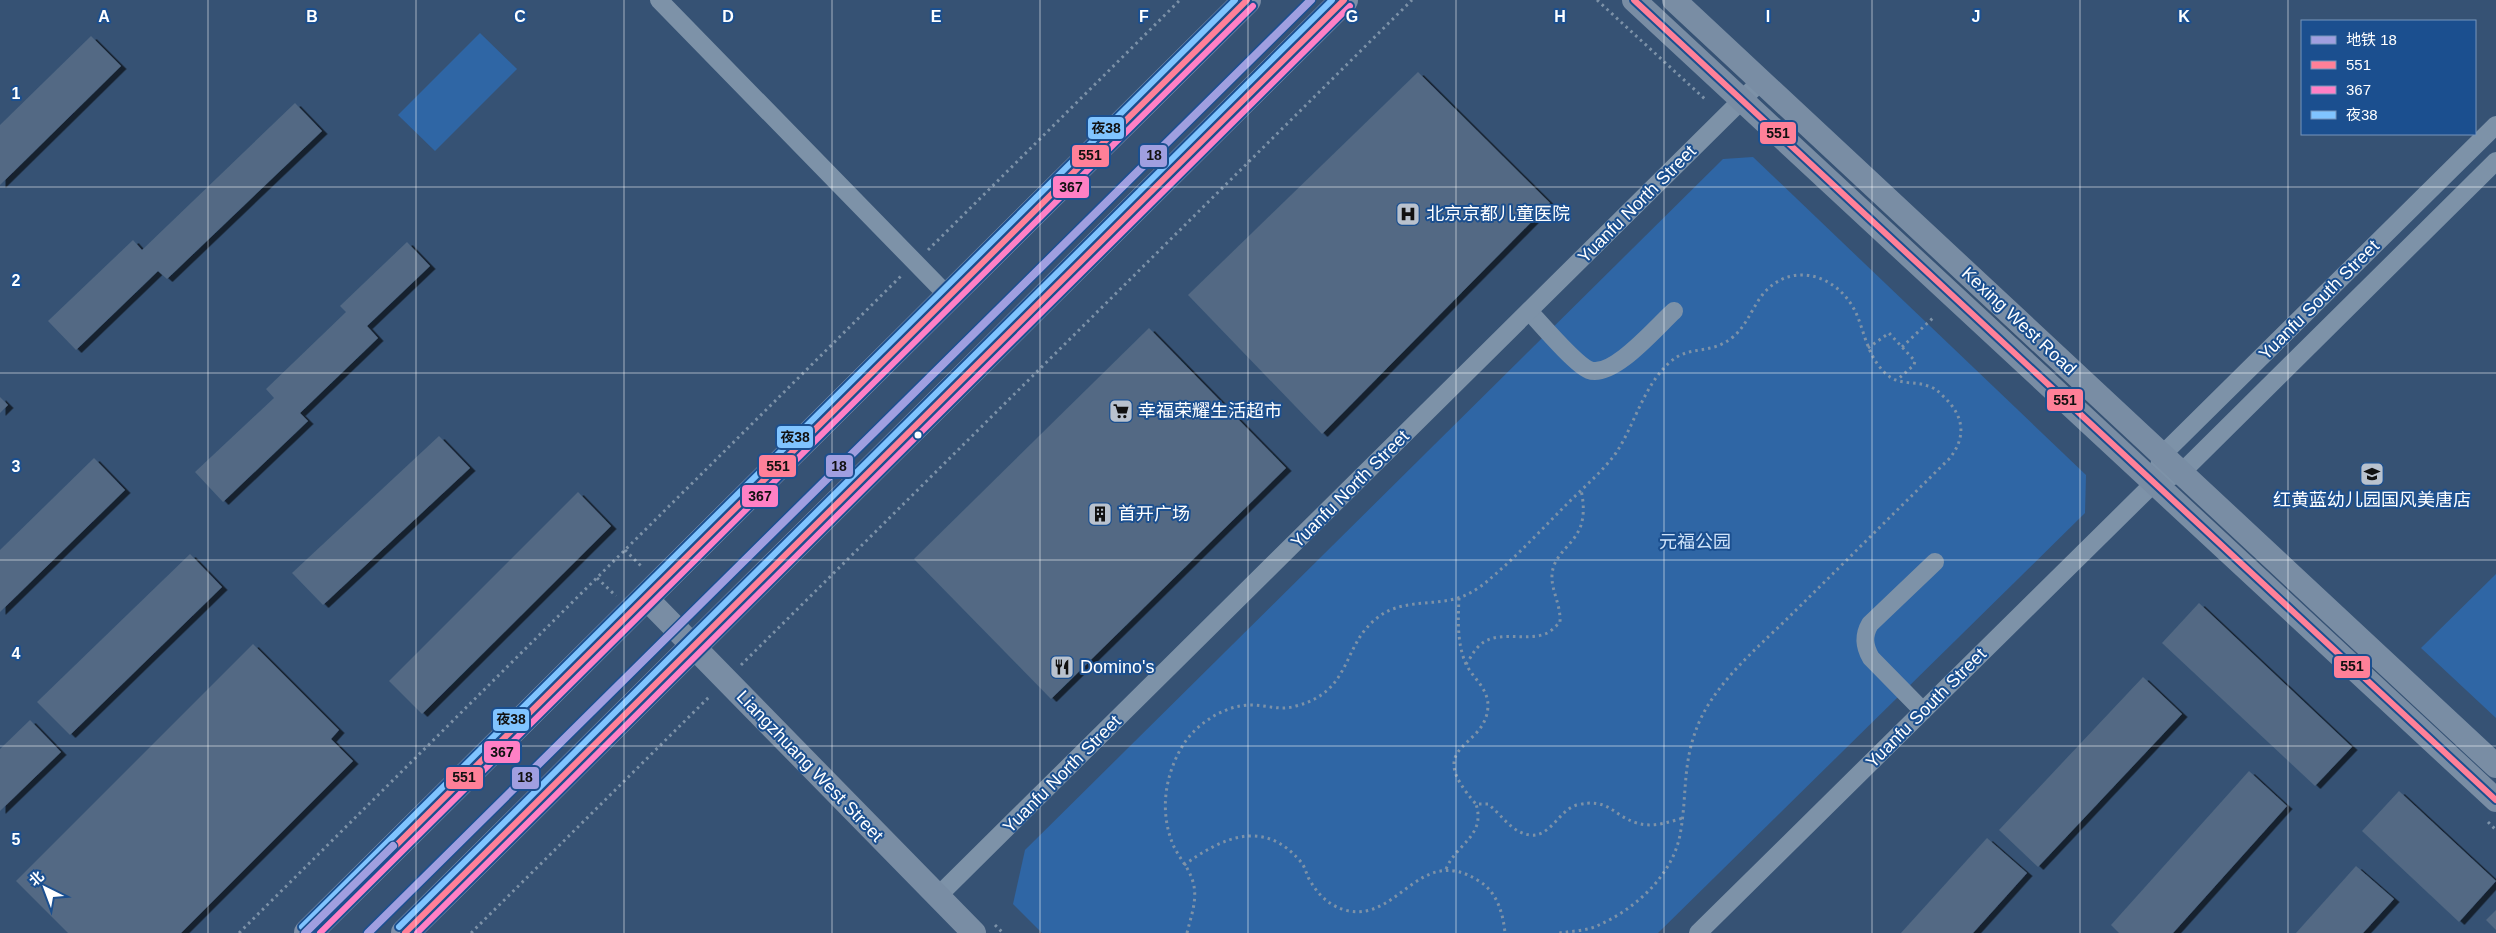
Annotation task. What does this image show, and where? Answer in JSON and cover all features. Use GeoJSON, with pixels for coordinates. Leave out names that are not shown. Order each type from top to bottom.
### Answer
{"type":"FeatureCollection","features":[{"type":"Feature","properties":{"kind":"main road"},"geometry":{"type":"LineString","coordinates":[[308,933],[1248,0]]}},
{"type":"Feature","properties":{"kind":"main road"},"geometry":{"type":"LineString","coordinates":[[405,933],[1344,0]]}},
{"type":"Feature","properties":{"kind":"street"},"geometry":{"type":"LineString","coordinates":[[659,0],[949,298]]}},
{"type":"Feature","properties":{"kind":"street","name":"Kexing West Road"},"geometry":{"type":"LineString","coordinates":[[1634,0],[2496,800]]}},
{"type":"Feature","properties":{"kind":"street","name":"Kexing West Road"},"geometry":{"type":"LineString","coordinates":[[1674,0],[2496,766]]}},
{"type":"Feature","properties":{"kind":"street","name":"Yuanfu North Street"},"geometry":{"type":"LineString","coordinates":[[938,896],[1761,81]]}},
{"type":"Feature","properties":{"kind":"street","name":"Yuanfu South Street"},"geometry":{"type":"LineString","coordinates":[[2154,483],[2162,454],[2496,125]]}},
{"type":"Feature","properties":{"kind":"street","name":"Yuanfu South Street"},"geometry":{"type":"LineString","coordinates":[[1698,933],[2154,483],[2181,473],[2496,161]]}},
{"type":"Feature","properties":{"kind":"street"},"geometry":{"type":"LineString","coordinates":[[1529,311],[1582,366],[1598,371],[1615,366],[1674,311]]}},
{"type":"Feature","properties":{"kind":"street"},"geometry":{"type":"LineString","coordinates":[[1923,711],[1871,658],[1866,647],[1865,635],[1870,624],[1935,562]]}},
{"type":"Feature","properties":{"kind":"street","name":"Liangzhuang West Street"},"geometry":{"type":"LineString","coordinates":[[646,598],[974,933]]}},
{"type":"Feature","properties":{"kind":"path"},"geometry":{"type":"LineString","coordinates":[[772,635],[1412,0]]}},
{"type":"Feature","properties":{"kind":"path"},"geometry":{"type":"LineString","coordinates":[[1187,933],[1195,902],[1193,882],[1172,843],[1166,822],[1165,798],[1167,778],[1186,741],[1213,716],[1230,708],[1252,705],[1288,708],[1309,702],[1324,693],[1336,682],[1368,626],[1378,616],[1404,605],[1458,598],[1474,591],[1491,578],[1581,490],[1616,452],[1649,389],[1670,361],[1691,351],[1712,350],[1732,338],[1750,318],[1762,296],[1781,281],[1803,274],[1817,276],[1828,281],[1838,289],[1856,311],[1868,348],[1885,373],[1897,381],[1932,387],[1950,403],[1962,424],[1958,446],[1949,459],[1751,655],[1714,697],[1702,716],[1692,740],[1684,780],[1683,818],[1679,838],[1669,863],[1655,884],[1637,902],[1598,926],[1558,933]]}},
{"type":"Feature","properties":{"kind":"path"},"geometry":{"type":"LineString","coordinates":[[1902,347],[1934,316]]}},
{"type":"Feature","properties":{"kind":"path"},"geometry":{"type":"LineString","coordinates":[[1868,348],[1889,333],[1902,347],[1915,364],[1897,381]]}},
{"type":"Feature","properties":{"kind":"path"},"geometry":{"type":"LineString","coordinates":[[1466,665],[1478,647],[1490,639],[1505,637],[1531,638],[1547,634],[1560,622],[1560,608],[1552,576],[1555,562],[1579,532],[1583,515],[1581,490]]}},
{"type":"Feature","properties":{"kind":"path"},"geometry":{"type":"LineString","coordinates":[[239,933],[658,518]]}},
{"type":"Feature","properties":{"kind":"path"},"geometry":{"type":"LineString","coordinates":[[1446,869],[1450,859],[1475,832],[1480,815],[1476,804],[1459,785],[1455,772],[1455,758],[1462,746],[1476,733],[1484,721],[1488,708],[1487,696],[1466,665],[1460,648],[1458,598]]}},
{"type":"Feature","properties":{"kind":"path"},"geometry":{"type":"LineString","coordinates":[[471,933],[688,718]]}},
{"type":"Feature","properties":{"kind":"path"},"geometry":{"type":"LineString","coordinates":[[1476,804],[1488,804],[1520,833],[1533,836],[1547,829],[1563,812],[1577,805],[1605,804],[1639,824],[1656,824],[1683,818]]}},
{"type":"Feature","properties":{"kind":"path"},"geometry":{"type":"LineString","coordinates":[[1184,865],[1207,848],[1227,840],[1248,835],[1268,838],[1281,844],[1302,863],[1320,895],[1332,906],[1350,911],[1369,910],[1388,902],[1424,876],[1446,869],[1468,874],[1485,885],[1497,901],[1503,917],[1505,933]]}},
{"type":"Feature","properties":{"kind":"green space"},"geometry":{"type":"Polygon","coordinates":[[[480,33],[517,69],[435,151],[398,115],[480,33]]]}},
{"type":"Feature","properties":{"kind":"green space","name":"元福公园"},"geometry":{"type":"Polygon","coordinates":[[[1753,157],[2086,475],[2085,513],[1658,933],[1042,933],[1013,904],[1025,850],[1723,159],[1753,157]]]}},
{"type":"Feature","properties":{"kind":"green space"},"geometry":{"type":"Polygon","coordinates":[[[2496,574],[2496,718],[2421,648],[2496,574]]]}},
{"type":"Feature","properties":{"kind":"building"},"geometry":{"type":"Polygon","coordinates":[[[91,36],[121,66],[0,185],[0,125],[91,36]]]}},
{"type":"Feature","properties":{"kind":"building"},"geometry":{"type":"Polygon","coordinates":[[[1418,72],[1550,203],[1322,434],[1188,295],[1418,72]]]}},
{"type":"Feature","properties":{"kind":"building"},"geometry":{"type":"Polygon","coordinates":[[[295,103],[322,131],[167,279],[158,271],[76,350],[48,321],[133,240],[142,250],[295,103]]]}},
{"type":"Feature","properties":{"kind":"building"},"geometry":{"type":"Polygon","coordinates":[[[407,242],[430,266],[367,326],[378,338],[300,413],[308,421],[223,502],[195,472],[274,398],[266,389],[346,312],[340,306],[407,242]]]}},
{"type":"Feature","properties":{"kind":"building","name":"首开广场"},"geometry":{"type":"Polygon","coordinates":[[[1149,328],[1286,468],[1051,699],[914,559],[1149,328]]]}},
{"type":"Feature","properties":{"kind":"building"},"geometry":{"type":"Polygon","coordinates":[[[0,397],[8,405],[0,413],[0,397]]]}},
{"type":"Feature","properties":{"kind":"building"},"geometry":{"type":"Polygon","coordinates":[[[439,436],[470,468],[323,605],[292,573],[439,436]]]}},
{"type":"Feature","properties":{"kind":"building"},"geometry":{"type":"Polygon","coordinates":[[[94,458],[125,490],[0,612],[0,550],[94,458]]]}},
{"type":"Feature","properties":{"kind":"building"},"geometry":{"type":"Polygon","coordinates":[[[578,492],[611,526],[422,714],[389,681],[578,492]]]}},
{"type":"Feature","properties":{"kind":"building"},"geometry":{"type":"Polygon","coordinates":[[[190,554],[222,587],[70,735],[37,702],[190,554]]]}},
{"type":"Feature","properties":{"kind":"building"},"geometry":{"type":"Polygon","coordinates":[[[2199,603],[2352,747],[2315,786],[2162,643],[2199,603]]]}},
{"type":"Feature","properties":{"kind":"building"},"geometry":{"type":"Polygon","coordinates":[[[253,644],[339,730],[331,739],[353,761],[181,933],[68,933],[16,881],[253,644]]]}},
{"type":"Feature","properties":{"kind":"building"},"geometry":{"type":"Polygon","coordinates":[[[2143,677],[2182,714],[2038,867],[1999,830],[2143,677]]]}},
{"type":"Feature","properties":{"kind":"building"},"geometry":{"type":"Polygon","coordinates":[[[30,720],[61,752],[0,811],[0,749],[30,720]]]}},
{"type":"Feature","properties":{"kind":"building"},"geometry":{"type":"Polygon","coordinates":[[[2249,771],[2287,806],[2173,933],[2119,933],[2111,925],[2249,771]]]}},
{"type":"Feature","properties":{"kind":"building"},"geometry":{"type":"Polygon","coordinates":[[[2399,791],[2496,881],[2459,922],[2362,831],[2399,791]]]}},
{"type":"Feature","properties":{"kind":"building"},"geometry":{"type":"Polygon","coordinates":[[[1987,838],[2027,873],[1973,933],[1901,933],[1987,838]]]}},
{"type":"Feature","properties":{"kind":"building"},"geometry":{"type":"Polygon","coordinates":[[[2356,866],[2394,899],[2363,933],[2296,933],[2356,866]]]}},
{"type":"Feature","properties":{"kind":"building"},"geometry":{"type":"Polygon","coordinates":[[[2496,910],[2496,930],[2486,920],[2496,910]]]}},
{"type":"Feature","properties":{"kind":"metro line","name":"18"},"geometry":{"type":"LineString","coordinates":[[368,933],[1311,0]]}},
{"type":"Feature","properties":{"kind":"metro line","name":"18"},"geometry":{"type":"LineString","coordinates":[[305,933],[393,846]]}},
{"type":"Feature","properties":{"kind":"transit line","name":"夜38"},"geometry":{"type":"LineString","coordinates":[[302,927],[1235,0]]}},
{"type":"Feature","properties":{"kind":"transit line","name":"551"},"geometry":{"type":"LineString","coordinates":[[308,933],[1247,0]]}},
{"type":"Feature","properties":{"kind":"transit line","name":"夜38"},"geometry":{"type":"LineString","coordinates":[[399,927],[1332,0]]}},
{"type":"Feature","properties":{"kind":"transit line","name":"551"},"geometry":{"type":"LineString","coordinates":[[405,933],[1344,0]]}},
{"type":"Feature","properties":{"kind":"transit line","name":"551"},"geometry":{"type":"LineString","coordinates":[[1634,0],[2496,800]]}},
{"type":"Feature","properties":{"kind":"transit line","name":"367"},"geometry":{"type":"LineString","coordinates":[[320,933],[1253,6]]}},
{"type":"Feature","properties":{"kind":"transit line","name":"367"},"geometry":{"type":"LineString","coordinates":[[417,933],[1350,6]]}},
{"type":"Feature","properties":{"kind":"place","name":"北京京都儿童医院"},"geometry":{"type":"Point","coordinates":[1408,214]}},
{"type":"Feature","properties":{"kind":"place","name":"幸福荣耀生活超市"},"geometry":{"type":"Point","coordinates":[1121,411]}},
{"type":"Feature","properties":{"kind":"place","name":"红黄蓝幼儿园国风美唐店"},"geometry":{"type":"Point","coordinates":[2372,474]}},
{"type":"Feature","properties":{"kind":"place","name":"首开广场"},"geometry":{"type":"Point","coordinates":[1100,514]}},
{"type":"Feature","properties":{"kind":"place","name":"Domino's"},"geometry":{"type":"Point","coordinates":[1062,667]}}]}
